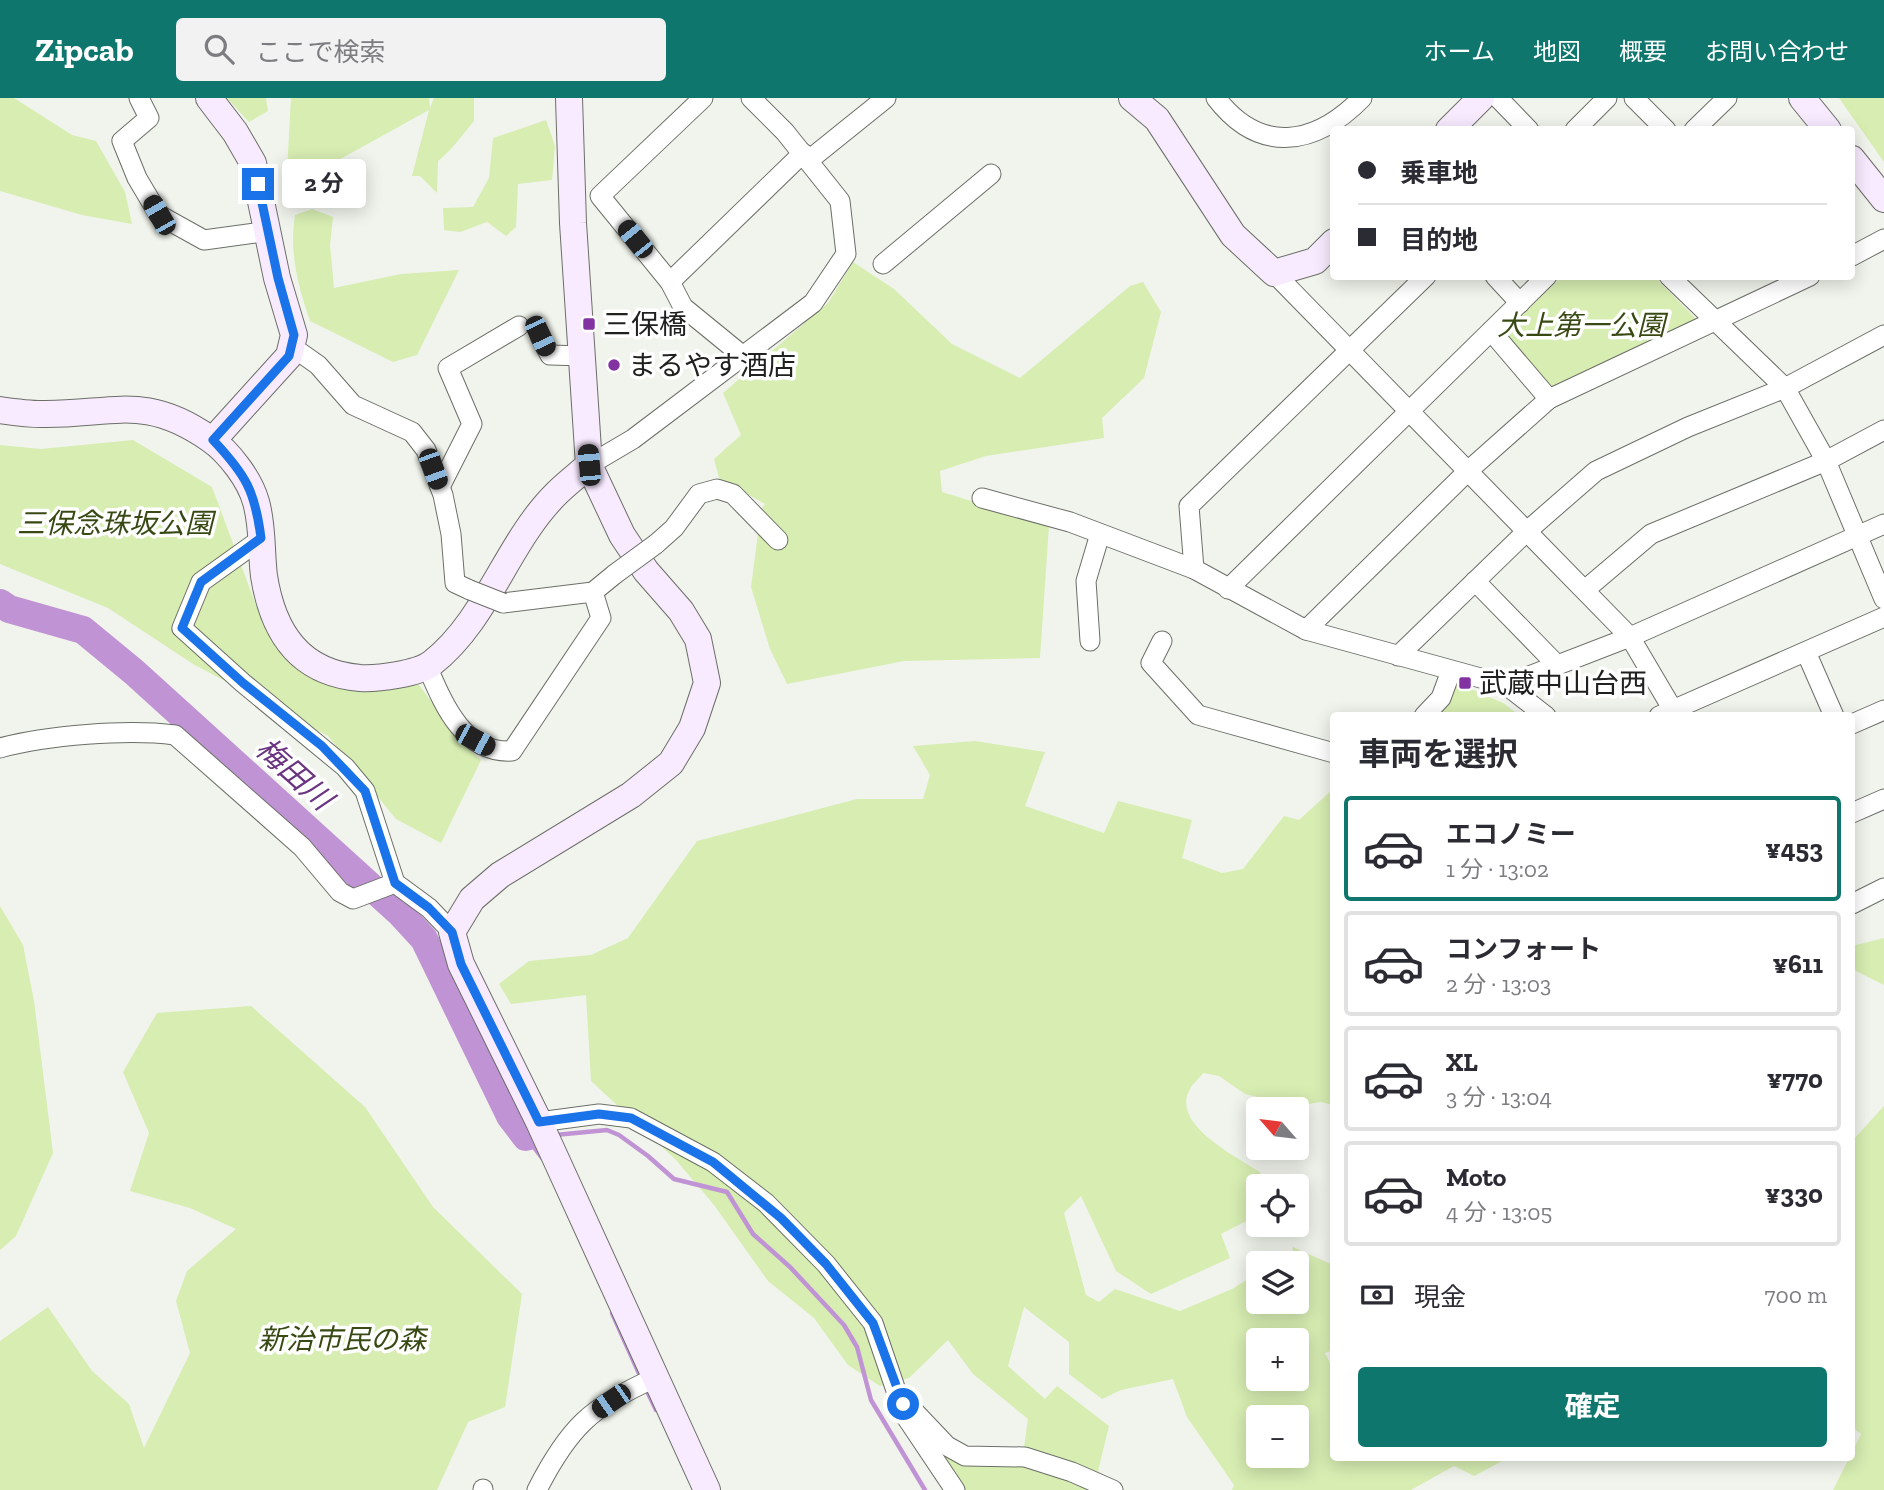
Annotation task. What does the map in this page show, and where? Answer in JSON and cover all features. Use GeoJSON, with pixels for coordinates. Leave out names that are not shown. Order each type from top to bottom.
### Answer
{"type":"FeatureCollection","features":[{"type":"Feature","properties":{"kind":"street"},"geometry":{"type":"LineString","coordinates":[[139,98],[149,118],[122,141],[137,178],[159,215],[204,240],[269,232]]}},
{"type":"Feature","properties":{"kind":"street"},"geometry":{"type":"LineString","coordinates":[[209,98],[235,132],[253,163],[278,278],[294,335],[289,356],[213,440]]}},
{"type":"Feature","properties":{"kind":"street"},"geometry":{"type":"LineString","coordinates":[[452,932],[472,899],[500,875],[631,795],[663,770],[692,728],[707,683],[698,639],[681,611],[646,571],[622,535],[589,465],[584,356],[573,223],[569,98]]}},
{"type":"Feature","properties":{"kind":"street"},"geometry":{"type":"LineString","coordinates":[[704,98],[600,196],[670,282],[683,307],[743,356]]}},
{"type":"Feature","properties":{"kind":"street"},"geometry":{"type":"LineString","coordinates":[[0,410],[44,414],[100,409],[146,409],[176,418],[213,440],[237,466],[256,501],[271,607],[287,641],[312,665],[342,676],[375,679],[427,666],[463,631],[556,493],[589,465],[633,439],[813,303],[846,254],[840,201],[806,157],[751,98]]}},
{"type":"Feature","properties":{"kind":"street"},"geometry":{"type":"LineString","coordinates":[[670,282],[806,157],[886,98]]}},
{"type":"Feature","properties":{"kind":"street"},"geometry":{"type":"LineString","coordinates":[[1132,98],[1157,119],[1233,235],[1469,470],[1630,637],[1666,712]]}},
{"type":"Feature","properties":{"kind":"street"},"geometry":{"type":"LineString","coordinates":[[1216,98],[1246,127],[1273,139],[1301,136],[1330,122],[1362,98]]}},
{"type":"Feature","properties":{"kind":"street"},"geometry":{"type":"LineString","coordinates":[[1453,126],[1481,98]]}},
{"type":"Feature","properties":{"kind":"street"},"geometry":{"type":"LineString","coordinates":[[1498,98],[1526,126]]}},
{"type":"Feature","properties":{"kind":"street"},"geometry":{"type":"LineString","coordinates":[[1579,126],[1607,98]]}},
{"type":"Feature","properties":{"kind":"street"},"geometry":{"type":"LineString","coordinates":[[1634,98],[1662,126]]}},
{"type":"Feature","properties":{"kind":"street"},"geometry":{"type":"LineString","coordinates":[[1698,126],[1727,98]]}},
{"type":"Feature","properties":{"kind":"street"},"geometry":{"type":"LineString","coordinates":[[1802,98],[1821,126]]}},
{"type":"Feature","properties":{"kind":"street"},"geometry":{"type":"LineString","coordinates":[[1855,163],[1884,200]]}},
{"type":"Feature","properties":{"kind":"street"},"geometry":{"type":"LineString","coordinates":[[883,264],[991,174]]}},
{"type":"Feature","properties":{"kind":"street"},"geometry":{"type":"LineString","coordinates":[[1855,254],[1884,239]]}},
{"type":"Feature","properties":{"kind":"street"},"geometry":{"type":"LineString","coordinates":[[1274,273],[1315,261],[1330,246]]}},
{"type":"Feature","properties":{"kind":"street"},"geometry":{"type":"LineString","coordinates":[[1194,569],[1189,506],[1422,280]]}},
{"type":"Feature","properties":{"kind":"street"},"geometry":{"type":"LineString","coordinates":[[1499,280],[1520,303]]}},
{"type":"Feature","properties":{"kind":"street"},"geometry":{"type":"LineString","coordinates":[[1228,589],[1543,280]]}},
{"type":"Feature","properties":{"kind":"street"},"geometry":{"type":"LineString","coordinates":[[1673,280],[1785,388],[1826,461],[1884,599]]}},
{"type":"Feature","properties":{"kind":"street"},"geometry":{"type":"LineString","coordinates":[[1306,631],[1469,470],[1549,399],[1718,322],[1802,280]]}},
{"type":"Feature","properties":{"kind":"street"},"geometry":{"type":"LineString","coordinates":[[440,487],[472,424],[447,368],[519,326]]}},
{"type":"Feature","properties":{"kind":"street"},"geometry":{"type":"LineString","coordinates":[[1491,331],[1549,399]]}},
{"type":"Feature","properties":{"kind":"street"},"geometry":{"type":"LineString","coordinates":[[1398,656],[1526,532],[1596,471],[1676,432],[1785,388],[1884,335]]}},
{"type":"Feature","properties":{"kind":"street"},"geometry":{"type":"LineString","coordinates":[[540,336],[550,355],[584,356]]}},
{"type":"Feature","properties":{"kind":"street"},"geometry":{"type":"LineString","coordinates":[[291,346],[318,365],[352,405],[412,432],[426,450],[440,487],[451,534],[454,583],[470,590],[503,603],[593,592],[674,528],[699,494],[717,489],[733,494],[778,540]]}},
{"type":"Feature","properties":{"kind":"street"},"geometry":{"type":"LineString","coordinates":[[1586,589],[1651,534],[1826,461],[1884,430]]}},
{"type":"Feature","properties":{"kind":"street"},"geometry":{"type":"LineString","coordinates":[[982,498],[1100,534],[1194,569],[1306,631],[1506,685],[1541,712]]}},
{"type":"Feature","properties":{"kind":"street"},"geometry":{"type":"LineString","coordinates":[[1506,685],[1630,637],[1884,524]]}},
{"type":"Feature","properties":{"kind":"street"},"geometry":{"type":"LineString","coordinates":[[1090,641],[1086,581],[1100,534]]}},
{"type":"Feature","properties":{"kind":"street"},"geometry":{"type":"LineString","coordinates":[[261,538],[201,582],[182,628],[243,683],[345,767],[365,791],[395,883],[429,908],[452,932],[461,964],[539,1122],[647,1382],[707,1490]]}},
{"type":"Feature","properties":{"kind":"street"},"geometry":{"type":"LineString","coordinates":[[1475,581],[1557,665]]}},
{"type":"Feature","properties":{"kind":"street"},"geometry":{"type":"LineString","coordinates":[[427,666],[456,726],[498,752],[512,751],[601,618],[593,592]]}},
{"type":"Feature","properties":{"kind":"street"},"geometry":{"type":"LineString","coordinates":[[1668,712],[1884,617]]}},
{"type":"Feature","properties":{"kind":"street"},"geometry":{"type":"LineString","coordinates":[[1162,641],[1151,663],[1198,715],[1330,752]]}},
{"type":"Feature","properties":{"kind":"street"},"geometry":{"type":"LineString","coordinates":[[1806,652],[1832,712]]}},
{"type":"Feature","properties":{"kind":"street"},"geometry":{"type":"LineString","coordinates":[[1428,712],[1441,698],[1451,671]]}},
{"type":"Feature","properties":{"kind":"street"},"geometry":{"type":"LineString","coordinates":[[1855,723],[1884,710]]}},
{"type":"Feature","properties":{"kind":"street"},"geometry":{"type":"LineString","coordinates":[[0,748],[29,740],[153,732],[175,735],[302,847],[340,892],[353,899],[395,883]]}},
{"type":"Feature","properties":{"kind":"street"},"geometry":{"type":"LineString","coordinates":[[1855,812],[1884,799]]}},
{"type":"Feature","properties":{"kind":"street"},"geometry":{"type":"LineString","coordinates":[[1855,902],[1884,888]]}},
{"type":"Feature","properties":{"kind":"street"},"geometry":{"type":"LineString","coordinates":[[539,1122],[599,1114],[631,1118],[724,1170],[766,1203],[826,1264],[873,1323],[904,1414],[955,1490]]}},
{"type":"Feature","properties":{"kind":"street"},"geometry":{"type":"LineString","coordinates":[[537,1490],[558,1449],[571,1432],[606,1404],[647,1382]]}},
{"type":"Feature","properties":{"kind":"street"},"geometry":{"type":"LineString","coordinates":[[900,1402],[911,1407],[947,1446],[965,1456],[1025,1457],[1072,1472],[1113,1490]]}},
{"type":"Feature","properties":{"kind":"green space"},"geometry":{"type":"Polygon","coordinates":[[[0,98],[14,98],[72,135],[96,141],[125,192],[132,224],[82,215],[0,191],[0,98]]]}},
{"type":"Feature","properties":{"kind":"green space"},"geometry":{"type":"Polygon","coordinates":[[[227,98],[266,98],[268,111],[249,122],[227,98]]]}},
{"type":"Feature","properties":{"kind":"green space"},"geometry":{"type":"Polygon","coordinates":[[[291,98],[429,98],[430,108],[434,98],[474,98],[474,121],[438,161],[437,193],[420,176],[412,176],[429,110],[286,189],[291,98]]]}},
{"type":"Feature","properties":{"kind":"green space"},"geometry":{"type":"Polygon","coordinates":[[[1839,98],[1884,98],[1884,162],[1839,98]]]}},
{"type":"Feature","properties":{"kind":"green space"},"geometry":{"type":"Polygon","coordinates":[[[546,120],[555,146],[552,180],[518,184],[516,227],[506,236],[487,222],[460,232],[444,230],[443,208],[473,207],[489,178],[493,138],[546,120]]]}},
{"type":"Feature","properties":{"kind":"green space"},"geometry":{"type":"Polygon","coordinates":[[[312,209],[333,217],[330,245],[334,288],[401,274],[459,270],[417,355],[393,362],[310,321],[298,282],[293,229],[295,215],[312,209]]]}},
{"type":"Feature","properties":{"kind":"green space"},"geometry":{"type":"Polygon","coordinates":[[[853,262],[894,289],[952,344],[1020,378],[1130,286],[1143,282],[1161,312],[1144,378],[1102,418],[1104,438],[986,456],[940,471],[942,492],[1049,525],[1040,658],[904,661],[787,684],[770,649],[751,587],[761,510],[765,504],[719,478],[714,459],[741,435],[723,393],[828,303],[853,262]]]}},
{"type":"Feature","properties":{"kind":"green space","name":"大上第一公園"},"geometry":{"type":"Polygon","coordinates":[[[1558,280],[1658,280],[1702,325],[1551,392],[1500,336],[1558,280]]]}},
{"type":"Feature","properties":{"kind":"green space","name":"三保念珠坂公園"},"geometry":{"type":"Polygon","coordinates":[[[133,440],[212,487],[257,608],[276,639],[295,661],[416,681],[463,744],[481,760],[441,843],[396,819],[328,736],[193,664],[108,608],[0,564],[0,445],[41,449],[133,440]]]}},
{"type":"Feature","properties":{"kind":"green space"},"geometry":{"type":"Polygon","coordinates":[[[1457,683],[1503,703],[1515,712],[1438,712],[1457,683]]]}},
{"type":"Feature","properties":{"kind":"green space"},"geometry":{"type":"Polygon","coordinates":[[[975,741],[1045,752],[1025,806],[1104,833],[1118,801],[1192,820],[1182,858],[1222,873],[1243,869],[1284,816],[1299,820],[1330,792],[1330,1104],[1321,1102],[1309,1104],[1309,1097],[1258,1097],[1245,1094],[1219,1076],[1203,1073],[1189,1091],[1186,1104],[1190,1116],[1210,1139],[1261,1174],[1246,1174],[1246,1221],[1221,1234],[1230,1258],[1151,1294],[1116,1271],[1081,1196],[1064,1213],[1086,1295],[1099,1302],[1115,1289],[1180,1311],[1246,1280],[1246,1314],[1309,1314],[1309,1254],[1330,1264],[1330,1351],[1325,1353],[1330,1363],[1330,1461],[1502,1461],[1474,1476],[1454,1466],[1411,1490],[1232,1490],[1234,1485],[1187,1417],[1173,1379],[1121,1390],[1102,1399],[1069,1374],[1069,1342],[1024,1307],[1008,1366],[1045,1399],[1057,1386],[1109,1426],[1098,1471],[1125,1490],[959,1490],[936,1452],[958,1462],[1022,1461],[1028,1419],[973,1374],[948,1340],[909,1378],[880,1386],[848,1365],[814,1318],[768,1281],[714,1205],[676,1160],[591,1081],[586,995],[511,1004],[499,984],[529,961],[591,955],[628,938],[697,841],[857,799],[923,799],[930,775],[913,746],[975,741]]]}},
{"type":"Feature","properties":{"kind":"green space"},"geometry":{"type":"Polygon","coordinates":[[[0,906],[23,945],[34,1001],[53,1153],[16,1236],[0,1250],[0,906]]]}},
{"type":"Feature","properties":{"kind":"green space"},"geometry":{"type":"Polygon","coordinates":[[[1884,938],[1884,985],[1855,970],[1855,945],[1884,938]]]}},
{"type":"Feature","properties":{"kind":"green space","name":"新治市民の森"},"geometry":{"type":"Polygon","coordinates":[[[251,1006],[365,1107],[433,1207],[522,1294],[505,1407],[468,1422],[437,1490],[0,1490],[0,1341],[48,1307],[92,1371],[129,1404],[144,1448],[190,1353],[176,1301],[187,1271],[236,1229],[190,1208],[130,1191],[149,1133],[123,1072],[157,1013],[251,1006]]]}},
{"type":"Feature","properties":{"kind":"green space"},"geometry":{"type":"Polygon","coordinates":[[[1884,1106],[1884,1490],[1833,1490],[1848,1461],[1855,1461],[1855,1446],[1861,1434],[1855,1429],[1855,1138],[1884,1106]]]}},
{"type":"Feature","properties":{"kind":"waterway","name":"梅田川"},"geometry":{"type":"LineString","coordinates":[[0,603],[9,609],[83,630],[134,672],[401,914],[424,939],[510,1116],[526,1137]]}},
{"type":"Feature","properties":{"kind":"waterway","name":"梅田川"},"geometry":{"type":"LineString","coordinates":[[555,1135],[607,1130],[619,1135],[648,1156],[674,1179],[727,1192],[753,1234],[790,1267],[844,1325],[857,1347],[871,1400],[925,1490]]}},
{"type":"Feature","properties":{"kind":"waterway"},"geometry":{"type":"LineString","coordinates":[[526,1137],[542,1158]]}},
{"type":"Feature","properties":{"kind":"waterway"},"geometry":{"type":"LineString","coordinates":[[612,1313],[641,1378]]}},
{"type":"Feature","properties":{"kind":"waterway"},"geometry":{"type":"LineString","coordinates":[[646,1389],[656,1410]]}},
{"type":"Feature","properties":{"kind":"place","name":"三保橋"},"geometry":{"type":"Point","coordinates":[589,324]}},
{"type":"Feature","properties":{"kind":"place","name":"まるやす酒店"},"geometry":{"type":"Point","coordinates":[614,365]}},
{"type":"Feature","properties":{"kind":"place","name":"武蔵中山台西"},"geometry":{"type":"Point","coordinates":[1465,683]}},
{"type":"Feature","properties":{"kind":"route"},"geometry":{"type":"LineString","coordinates":[[258,184],[278,278],[294,335],[289,356],[213,440],[237,466],[256,501],[261,538],[250,549],[234,557],[201,582],[182,628],[243,683],[322,746],[345,767],[365,791],[395,883],[429,908],[452,932],[461,964],[539,1122],[599,1114],[631,1118],[713,1162],[766,1203],[826,1264],[873,1323],[900,1402],[903,1404]]}}]}
